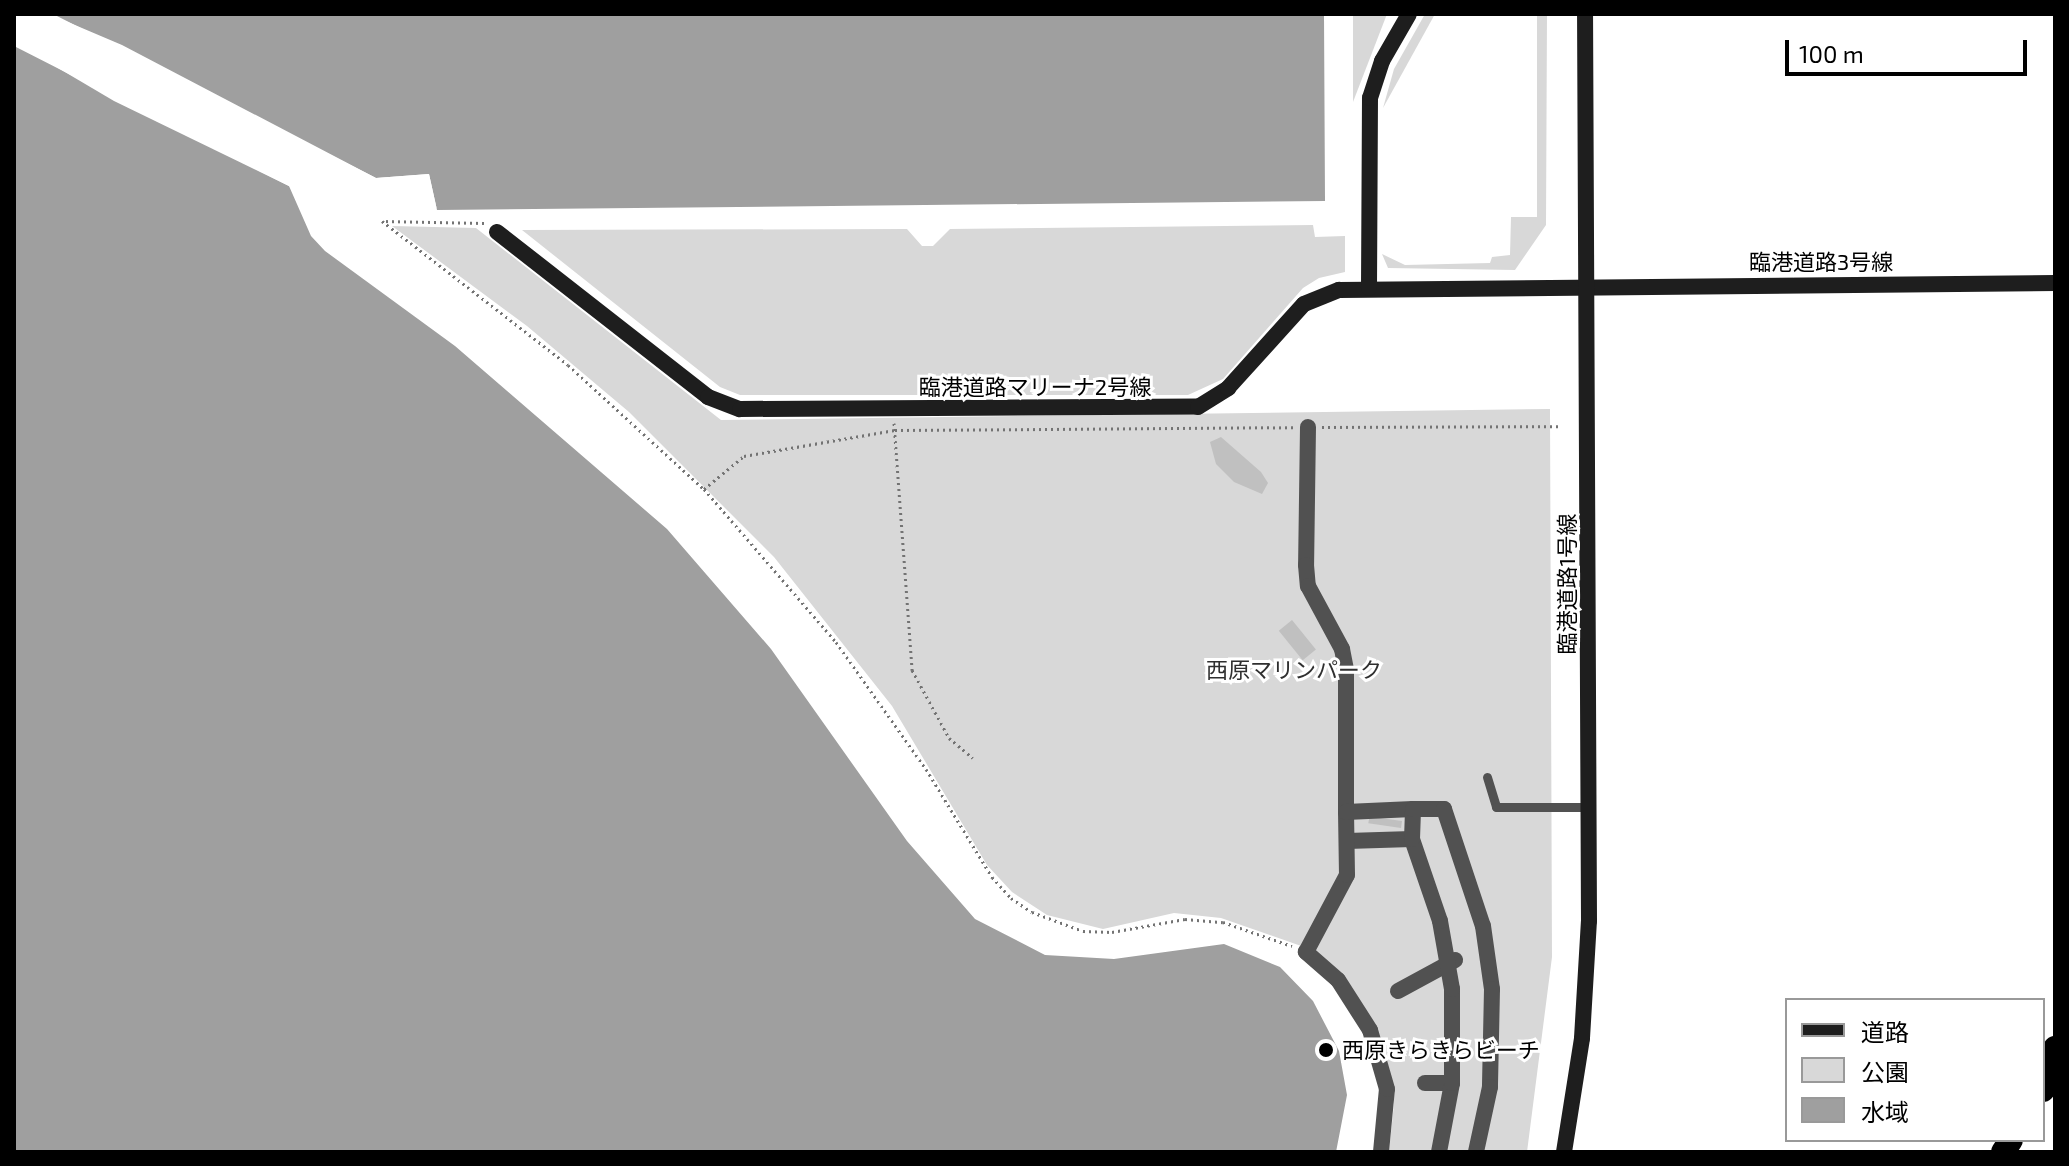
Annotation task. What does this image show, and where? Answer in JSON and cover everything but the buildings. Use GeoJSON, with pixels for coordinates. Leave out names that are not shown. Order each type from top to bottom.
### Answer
{"type":"FeatureCollection","features":[{"type":"Feature","properties":{"kind":"street"},"geometry":{"type":"LineString","coordinates":[[1369,288],[1370,98],[1382,61],[1409,14]]}},
{"type":"Feature","properties":{"kind":"street","name":"臨港道路1号線"},"geometry":{"type":"LineString","coordinates":[[1564,1152],[1586,983],[1590,807],[1585,14]]}},
{"type":"Feature","properties":{"kind":"street","name":"臨港道路マリーナ2号線"},"geometry":{"type":"LineString","coordinates":[[494,228],[726,406],[894,409],[1198,407],[1228,388],[1304,304],[1339,290],[1587,286]]}},
{"type":"Feature","properties":{"kind":"street","name":"臨港道路3号線"},"geometry":{"type":"LineString","coordinates":[[1587,286],[2055,283]]}},
{"type":"Feature","properties":{"kind":"street"},"geometry":{"type":"LineString","coordinates":[[1308,427],[1308,586],[1342,649],[1346,670],[1347,875],[1306,952],[1338,980],[1370,1030],[1387,1089],[1381,1152]]}},
{"type":"Feature","properties":{"kind":"street"},"geometry":{"type":"LineString","coordinates":[[1413,809],[1412,839],[1452,961],[1458,1043],[1449,1124],[1439,1152]]}},
{"type":"Feature","properties":{"kind":"street"},"geometry":{"type":"LineString","coordinates":[[1346,812],[1444,809],[1483,926],[1492,989],[1490,1087],[1476,1152]]}},
{"type":"Feature","properties":{"kind":"street"},"geometry":{"type":"LineString","coordinates":[[1347,841],[1412,839]]}},
{"type":"Feature","properties":{"kind":"street"},"geometry":{"type":"LineString","coordinates":[[1398,991],[1452,961]]}},
{"type":"Feature","properties":{"kind":"street"},"geometry":{"type":"LineString","coordinates":[[1425,1083],[1452,1083]]}},
{"type":"Feature","properties":{"kind":"lane"},"geometry":{"type":"LineString","coordinates":[[1487,777],[1496,807],[1590,807]]}},
{"type":"Feature","properties":{"kind":"path"},"geometry":{"type":"LineString","coordinates":[[494,228],[382,221],[568,365],[704,489],[836,642],[926,769],[992,877],[1011,898],[1032,912],[1083,931],[1112,932],[1185,919],[1223,922],[1306,952]]}},
{"type":"Feature","properties":{"kind":"path"},"geometry":{"type":"LineString","coordinates":[[894,409],[912,670],[949,738],[973,758]]}},
{"type":"Feature","properties":{"kind":"path"},"geometry":{"type":"LineString","coordinates":[[704,489],[744,456],[895,430],[1562,426]]}},
{"type":"Feature","properties":{"kind":"green space"},"geometry":{"type":"Polygon","coordinates":[[[1353,14],[1387,14],[1353,102],[1353,14]]]}},
{"type":"Feature","properties":{"kind":"green space"},"geometry":{"type":"Polygon","coordinates":[[[1425,14],[1435,14],[1383,108],[1394,69],[1425,14]]]}},
{"type":"Feature","properties":{"kind":"green space"},"geometry":{"type":"Polygon","coordinates":[[[1537,14],[1547,14],[1546,225],[1515,270],[1388,268],[1382,254],[1405,265],[1490,263],[1492,257],[1510,255],[1511,217],[1537,217],[1537,14]]]}},
{"type":"Feature","properties":{"kind":"green space"},"geometry":{"type":"Polygon","coordinates":[[[1313,225],[1315,237],[1345,236],[1345,272],[1319,278],[1303,288],[1223,379],[1188,395],[740,395],[720,387],[522,230],[907,229],[922,246],[933,246],[950,229],[1313,225]]]}},
{"type":"Feature","properties":{"kind":"green space","name":"西原マリンパーク"},"geometry":{"type":"Polygon","coordinates":[[[392,226],[476,228],[721,420],[1550,409],[1552,957],[1527,1152],[1389,1152],[1394,1104],[1389,1068],[1375,1031],[1304,947],[1221,918],[1174,913],[1103,929],[1047,915],[1012,892],[987,865],[892,706],[774,557],[629,412],[527,326],[392,226]]]}},
{"type":"Feature","properties":{"kind":"water"},"geometry":{"type":"Polygon","coordinates":[[[53,14],[1324,14],[1325,201],[437,210],[429,174],[376,178],[53,14]]]}},
{"type":"Feature","properties":{"kind":"water"},"geometry":{"type":"Polygon","coordinates":[[[14,46],[289,186],[311,236],[325,251],[455,346],[667,529],[771,649],[907,841],[975,919],[1045,955],[1114,959],[1224,944],[1280,967],[1313,1001],[1339,1051],[1347,1095],[1336,1152],[14,1152],[14,46]]]}},
{"type":"Feature","properties":{"kind":"pier"},"geometry":{"type":"Polygon","coordinates":[[[49,14],[122,45],[376,178],[429,174],[437,210],[426,178],[375,182],[49,14]]]}},
{"type":"Feature","properties":{"kind":"pier"},"geometry":{"type":"Polygon","coordinates":[[[14,42],[291,182],[295,189],[114,101],[14,42]]]}},
{"type":"Feature","properties":{"kind":"place","name":"西原きらきらビーチ"},"geometry":{"type":"Point","coordinates":[1326,1050]}}]}
